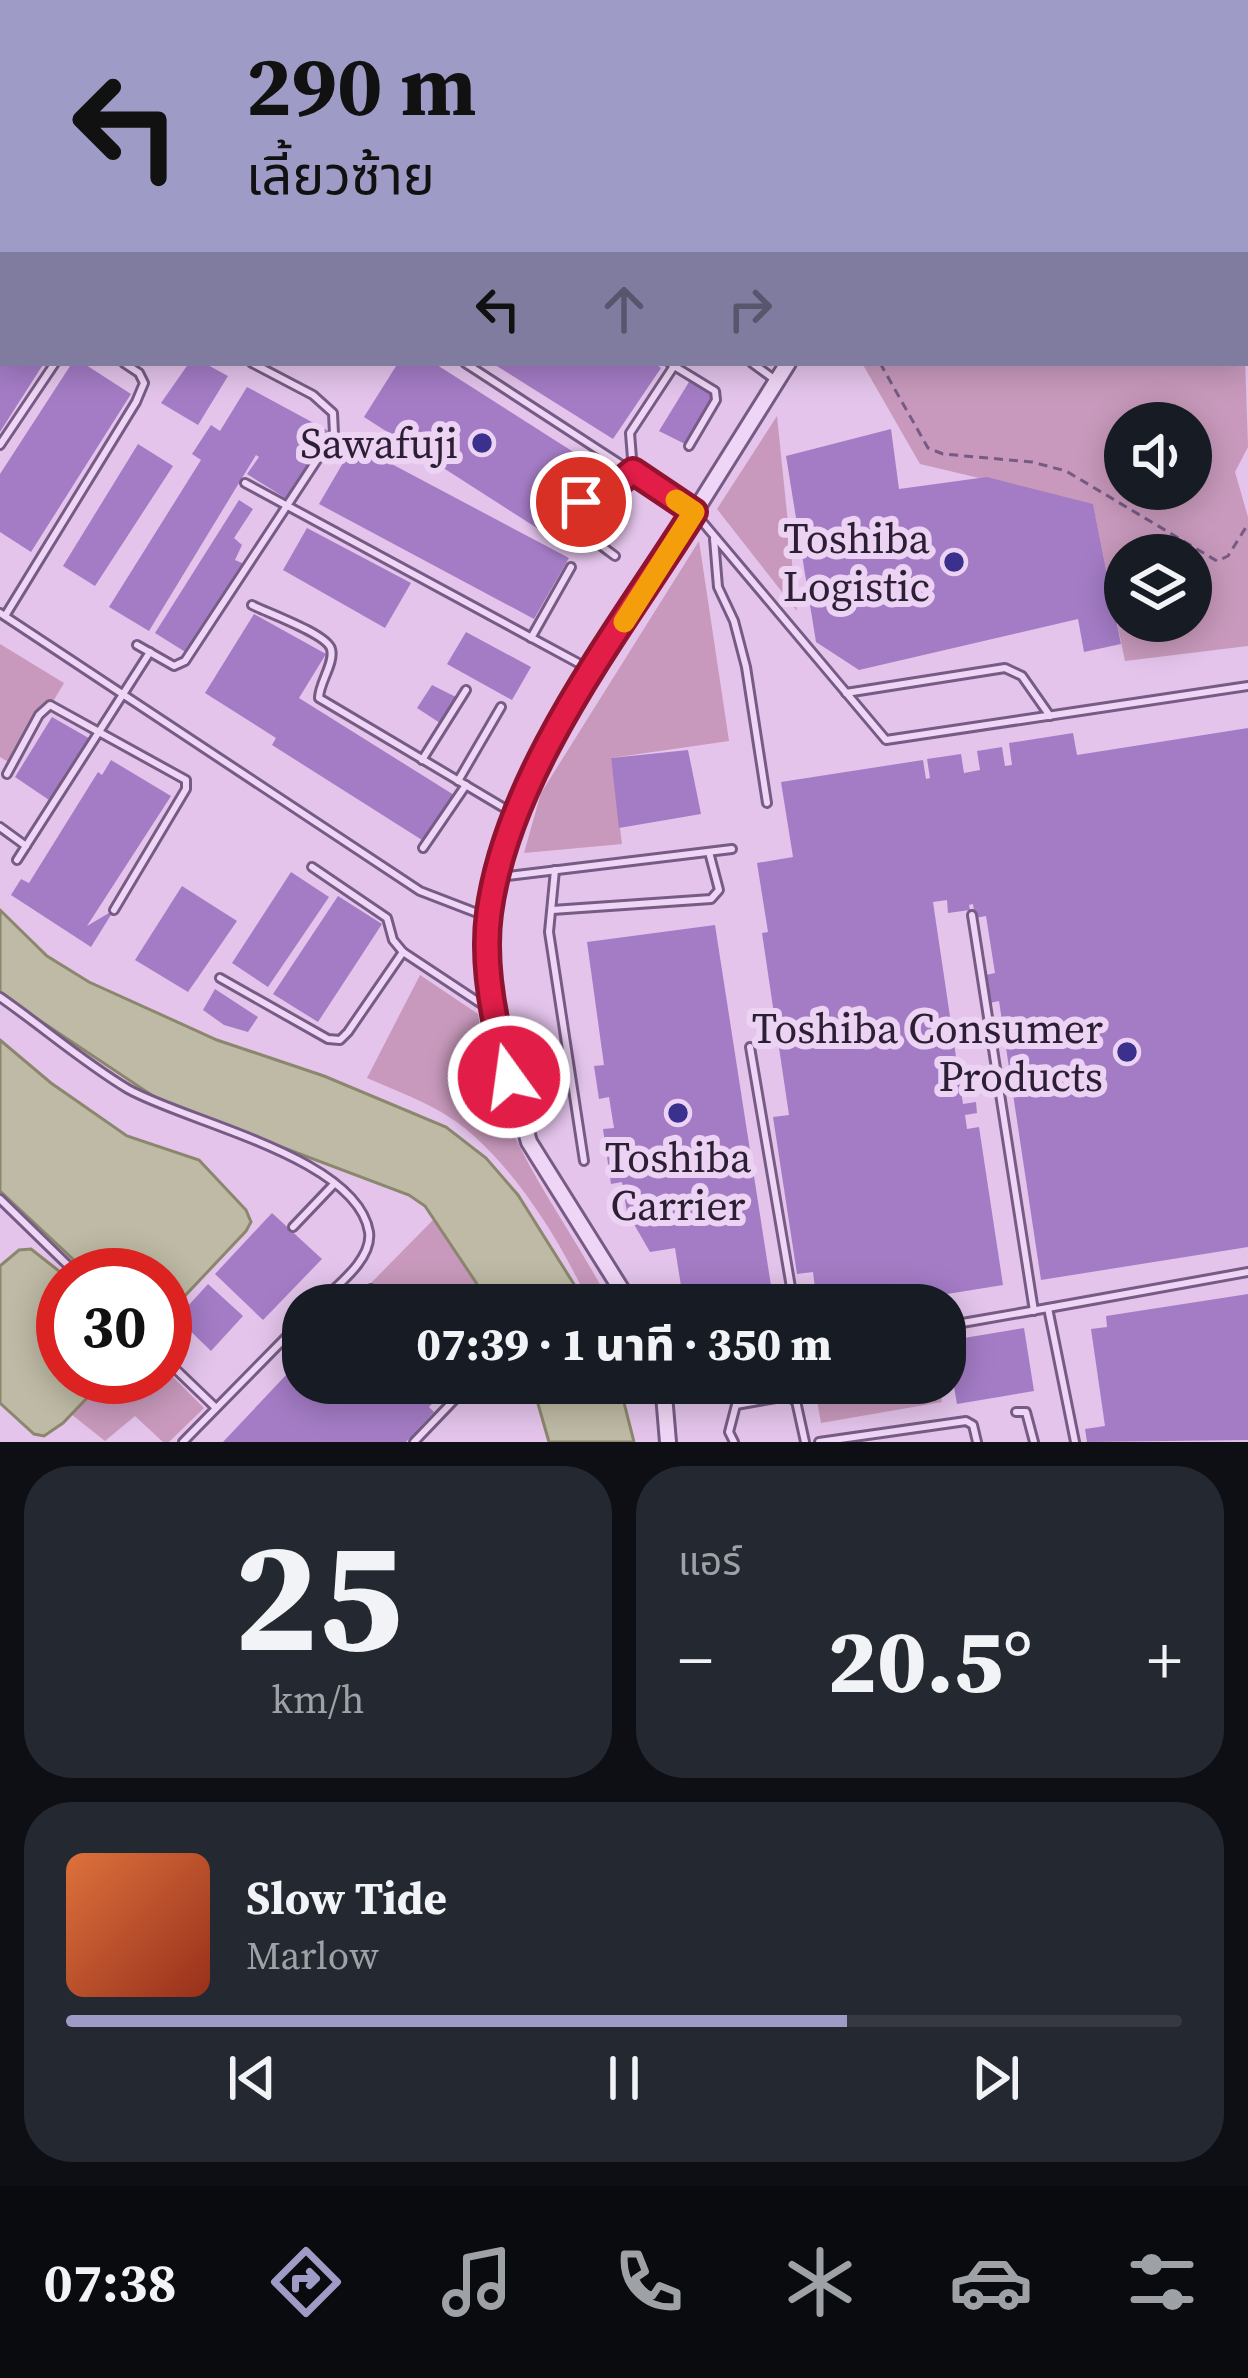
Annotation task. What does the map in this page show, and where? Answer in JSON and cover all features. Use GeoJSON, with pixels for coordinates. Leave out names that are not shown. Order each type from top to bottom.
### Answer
{"type":"FeatureCollection","features":[{"type":"Feature","properties":{"kind":"street"},"geometry":{"type":"LineString","coordinates":[[618,1284],[529,1142],[492,1011],[488,917],[514,814],[542,756],[786,366]]}},
{"type":"Feature","properties":{"kind":"street"},"geometry":{"type":"LineString","coordinates":[[665,1404],[668,1442]]}},
{"type":"Feature","properties":{"kind":"lane"},"geometry":{"type":"LineString","coordinates":[[0,445],[53,366]]}},
{"type":"Feature","properties":{"kind":"lane"},"geometry":{"type":"LineString","coordinates":[[128,366],[144,383],[136,402],[56,537],[2,614],[420,891],[488,917]]}},
{"type":"Feature","properties":{"kind":"lane"},"geometry":{"type":"LineString","coordinates":[[137,645],[173,666],[185,661],[334,434],[333,413],[313,395],[258,366]]}},
{"type":"Feature","properties":{"kind":"lane"},"geometry":{"type":"LineString","coordinates":[[470,366],[694,512],[883,738],[891,741],[1248,686]]}},
{"type":"Feature","properties":{"kind":"lane"},"geometry":{"type":"LineString","coordinates":[[633,471],[630,434],[671,366]]}},
{"type":"Feature","properties":{"kind":"lane"},"geometry":{"type":"LineString","coordinates":[[675,366],[715,392],[716,400],[689,446]]}},
{"type":"Feature","properties":{"kind":"lane"},"geometry":{"type":"LineString","coordinates":[[756,366],[777,381]]}},
{"type":"Feature","properties":{"kind":"lane"},"geometry":{"type":"LineString","coordinates":[[615,556],[584,534],[577,517],[581,502],[609,491],[633,471]]}},
{"type":"Feature","properties":{"kind":"lane"},"geometry":{"type":"LineString","coordinates":[[245,483],[593,671]]}},
{"type":"Feature","properties":{"kind":"lane"},"geometry":{"type":"LineString","coordinates":[[713,536],[718,587],[734,621],[746,667],[767,803]]}},
{"type":"Feature","properties":{"kind":"lane"},"geometry":{"type":"LineString","coordinates":[[531,638],[572,566]]}},
{"type":"Feature","properties":{"kind":"lane"},"geometry":{"type":"LineString","coordinates":[[252,605],[330,645],[319,698],[514,814]]}},
{"type":"Feature","properties":{"kind":"lane"},"geometry":{"type":"LineString","coordinates":[[17,860],[151,652]]}},
{"type":"Feature","properties":{"kind":"lane"},"geometry":{"type":"LineString","coordinates":[[846,693],[1005,668],[1022,676],[1050,716]]}},
{"type":"Feature","properties":{"kind":"lane"},"geometry":{"type":"LineString","coordinates":[[422,760],[466,690]]}},
{"type":"Feature","properties":{"kind":"lane"},"geometry":{"type":"LineString","coordinates":[[7,774],[50,705],[101,730],[188,784],[114,910]]}},
{"type":"Feature","properties":{"kind":"lane"},"geometry":{"type":"LineString","coordinates":[[423,848],[501,706]]}},
{"type":"Feature","properties":{"kind":"lane"},"geometry":{"type":"LineString","coordinates":[[0,826],[26,846]]}},
{"type":"Feature","properties":{"kind":"lane"},"geometry":{"type":"LineString","coordinates":[[496,877],[732,849]]}},
{"type":"Feature","properties":{"kind":"lane"},"geometry":{"type":"LineString","coordinates":[[553,910],[711,899],[719,890],[709,852]]}},
{"type":"Feature","properties":{"kind":"lane"},"geometry":{"type":"LineString","coordinates":[[312,867],[387,917],[393,940],[404,952],[492,1011]]}},
{"type":"Feature","properties":{"kind":"lane"},"geometry":{"type":"LineString","coordinates":[[555,870],[549,932],[584,1161]]}},
{"type":"Feature","properties":{"kind":"lane"},"geometry":{"type":"LineString","coordinates":[[972,916],[1034,1311]]}},
{"type":"Feature","properties":{"kind":"lane"},"geometry":{"type":"LineString","coordinates":[[220,978],[328,1039],[340,1040],[404,952]]}},
{"type":"Feature","properties":{"kind":"lane"},"geometry":{"type":"LineString","coordinates":[[0,997],[131,1090],[278,1149],[334,1184],[355,1203],[370,1237],[360,1262],[338,1284]]}},
{"type":"Feature","properties":{"kind":"lane"},"geometry":{"type":"LineString","coordinates":[[751,1047],[790,1284]]}},
{"type":"Feature","properties":{"kind":"lane"},"geometry":{"type":"LineString","coordinates":[[293,1227],[334,1184]]}},
{"type":"Feature","properties":{"kind":"lane"},"geometry":{"type":"LineString","coordinates":[[0,1199],[50,1248]]}},
{"type":"Feature","properties":{"kind":"lane"},"geometry":{"type":"LineString","coordinates":[[966,1322],[1248,1272]]}},
{"type":"Feature","properties":{"kind":"lane"},"geometry":{"type":"LineString","coordinates":[[1048,1308],[1075,1442]]}},
{"type":"Feature","properties":{"kind":"lane"},"geometry":{"type":"LineString","coordinates":[[183,1442],[282,1340]]}},
{"type":"Feature","properties":{"kind":"lane"},"geometry":{"type":"LineString","coordinates":[[192,1385],[216,1408]]}},
{"type":"Feature","properties":{"kind":"lane"},"geometry":{"type":"LineString","coordinates":[[734,1442],[730,1432],[736,1405],[787,1396],[796,1401],[805,1442]]}},
{"type":"Feature","properties":{"kind":"lane"},"geometry":{"type":"LineString","coordinates":[[414,1442],[450,1404]]}},
{"type":"Feature","properties":{"kind":"lane"},"geometry":{"type":"LineString","coordinates":[[1016,1412],[1029,1416],[1034,1442]]}},
{"type":"Feature","properties":{"kind":"lane"},"geometry":{"type":"LineString","coordinates":[[819,1442],[966,1420],[973,1425],[977,1442]]}},
{"type":"Feature","properties":{"kind":"path"},"geometry":{"type":"LineString","coordinates":[[882,366],[928,448],[1066,471],[1217,561],[1228,556],[1248,524]]}},
{"type":"Feature","properties":{"kind":"shaded area"},"geometry":{"type":"Polygon","coordinates":[[[864,366],[1245,366],[1248,447],[1235,472],[1248,517],[1248,646],[1125,661],[1121,642],[1212,642],[1212,534],[1104,534],[1104,559],[1093,505],[920,464],[864,366]]]}},
{"type":"Feature","properties":{"kind":"shaded area"},"geometry":{"type":"Polygon","coordinates":[[[777,416],[797,611],[717,509],[777,416]]]}},
{"type":"Feature","properties":{"kind":"shaded area"},"geometry":{"type":"Polygon","coordinates":[[[699,541],[729,741],[611,758],[622,844],[524,853],[541,793],[699,541]]]}},
{"type":"Feature","properties":{"kind":"shaded area"},"geometry":{"type":"Polygon","coordinates":[[[0,644],[64,683],[15,766],[0,757],[0,644]]]}},
{"type":"Feature","properties":{"kind":"shaded area"},"geometry":{"type":"Polygon","coordinates":[[[0,910],[47,956],[89,982],[217,1040],[324,1076],[446,1127],[486,1158],[518,1195],[574,1284],[477,1284],[425,1206],[409,1195],[162,1102],[0,994],[0,910]]]}},
{"type":"Feature","properties":{"kind":"shaded area"},"geometry":{"type":"Polygon","coordinates":[[[420,975],[478,1014],[486,1058],[513,1133],[599,1284],[579,1284],[540,1214],[474,1136],[437,1110],[367,1078],[420,975]]]}},
{"type":"Feature","properties":{"kind":"shaded area"},"geometry":{"type":"Polygon","coordinates":[[[0,1040],[127,1136],[199,1160],[246,1210],[251,1222],[192,1288],[192,1248],[61,1248],[0,1191],[0,1040]]]}},
{"type":"Feature","properties":{"kind":"shaded area"},"geometry":{"type":"Polygon","coordinates":[[[433,1220],[477,1284],[372,1284],[433,1220]]]}},
{"type":"Feature","properties":{"kind":"shaded area"},"geometry":{"type":"Polygon","coordinates":[[[19,1250],[36,1253],[36,1404],[81,1404],[44,1436],[34,1434],[0,1403],[0,1266],[19,1250]]]}},
{"type":"Feature","properties":{"kind":"shaded area"},"geometry":{"type":"Polygon","coordinates":[[[192,1396],[204,1408],[169,1442],[163,1442],[135,1416],[105,1441],[71,1414],[80,1404],[192,1404],[192,1396]]]}},
{"type":"Feature","properties":{"kind":"shaded area"},"geometry":{"type":"Polygon","coordinates":[[[538,1404],[624,1404],[634,1442],[549,1442],[538,1404]]]}},
{"type":"Feature","properties":{"kind":"shaded area"},"geometry":{"type":"Polygon","coordinates":[[[818,1404],[930,1404],[821,1423],[818,1404]]]}},
{"type":"Feature","properties":{"kind":"building"},"geometry":{"type":"Polygon","coordinates":[[[0,366],[42,366],[0,432],[0,366]]]}},
{"type":"Feature","properties":{"kind":"building"},"geometry":{"type":"Polygon","coordinates":[[[70,366],[88,366],[131,394],[31,552],[0,532],[0,474],[70,366]]]}},
{"type":"Feature","properties":{"kind":"building"},"geometry":{"type":"Polygon","coordinates":[[[187,366],[210,366],[228,376],[198,425],[161,403],[187,366]]]}},
{"type":"Feature","properties":{"kind":"building","name":"Sawafuji"},"geometry":{"type":"Polygon","coordinates":[[[396,366],[439,366],[600,469],[554,539],[364,417],[396,366]]]}},
{"type":"Feature","properties":{"kind":"building","name":"Sawafuji"},"geometry":{"type":"Polygon","coordinates":[[[497,366],[658,366],[613,439],[497,366]]]}},
{"type":"Feature","properties":{"kind":"building"},"geometry":{"type":"Polygon","coordinates":[[[692,377],[716,400],[689,446],[659,431],[692,377]]]}},
{"type":"Feature","properties":{"kind":"building"},"geometry":{"type":"Polygon","coordinates":[[[247,387],[334,434],[287,499],[247,474],[256,455],[149,631],[109,607],[201,460],[192,454],[211,425],[220,431],[247,387]]]}},
{"type":"Feature","properties":{"kind":"building","name":"Toshiba Logistic"},"geometry":{"type":"Polygon","coordinates":[[[891,429],[899,489],[987,477],[1093,504],[1104,559],[1104,642],[1121,644],[1084,652],[1078,619],[859,670],[816,642],[786,456],[891,429]]]}},
{"type":"Feature","properties":{"kind":"building"},"geometry":{"type":"Polygon","coordinates":[[[138,444],[173,466],[95,586],[63,566],[138,444]]]}},
{"type":"Feature","properties":{"kind":"building"},"geometry":{"type":"Polygon","coordinates":[[[354,444],[569,558],[534,619],[319,504],[354,444]]]}},
{"type":"Feature","properties":{"kind":"building"},"geometry":{"type":"Polygon","coordinates":[[[239,500],[253,509],[234,538],[242,545],[235,560],[244,564],[187,653],[155,633],[239,500]]]}},
{"type":"Feature","properties":{"kind":"building"},"geometry":{"type":"Polygon","coordinates":[[[307,528],[411,583],[385,628],[283,570],[307,528]]]}},
{"type":"Feature","properties":{"kind":"building"},"geometry":{"type":"Polygon","coordinates":[[[254,614],[326,654],[299,698],[454,795],[422,840],[272,745],[276,738],[205,693],[254,614]]]}},
{"type":"Feature","properties":{"kind":"building"},"geometry":{"type":"Polygon","coordinates":[[[466,632],[531,667],[512,700],[447,664],[466,632]]]}},
{"type":"Feature","properties":{"kind":"building"},"geometry":{"type":"Polygon","coordinates":[[[432,685],[460,699],[440,723],[417,708],[432,685]]]}},
{"type":"Feature","properties":{"kind":"building"},"geometry":{"type":"Polygon","coordinates":[[[52,717],[92,740],[52,802],[15,777],[52,717]]]}},
{"type":"Feature","properties":{"kind":"building","name":"Toshiba Consumer Products"},"geometry":{"type":"Polygon","coordinates":[[[1248,728],[1248,1247],[1041,1280],[999,1001],[990,1003],[986,975],[995,973],[986,916],[975,918],[973,904],[970,910],[948,913],[947,900],[933,902],[963,1104],[976,1102],[977,1113],[965,1115],[967,1129],[979,1127],[1003,1285],[966,1291],[966,1284],[814,1284],[813,1272],[797,1274],[773,1117],[789,1115],[762,933],[768,932],[757,863],[793,857],[781,782],[923,760],[926,779],[930,778],[927,759],[961,754],[964,773],[980,770],[977,751],[1002,747],[1005,766],[1012,765],[1009,743],[1073,733],[1077,755],[1248,728]]]}},
{"type":"Feature","properties":{"kind":"building"},"geometry":{"type":"Polygon","coordinates":[[[688,750],[701,814],[619,828],[611,758],[688,750]]]}},
{"type":"Feature","properties":{"kind":"building"},"geometry":{"type":"Polygon","coordinates":[[[111,760],[171,796],[87,926],[114,910],[91,947],[11,895],[21,879],[29,883],[98,772],[102,775],[111,760]]]}},
{"type":"Feature","properties":{"kind":"building"},"geometry":{"type":"Polygon","coordinates":[[[291,872],[329,897],[268,987],[232,963],[291,872]]]}},
{"type":"Feature","properties":{"kind":"building"},"geometry":{"type":"Polygon","coordinates":[[[182,886],[237,921],[188,992],[135,960],[182,886]]]}},
{"type":"Feature","properties":{"kind":"building"},"geometry":{"type":"Polygon","coordinates":[[[338,896],[382,924],[318,1022],[273,994],[338,896]]]}},
{"type":"Feature","properties":{"kind":"building","name":"Toshiba Carrier"},"geometry":{"type":"Polygon","coordinates":[[[715,925],[771,1284],[681,1284],[675,1248],[650,1252],[627,1212],[622,1182],[611,1184],[603,1129],[614,1128],[609,1097],[599,1099],[594,1066],[604,1065],[587,942],[715,925]]]}},
{"type":"Feature","properties":{"kind":"building"},"geometry":{"type":"Polygon","coordinates":[[[215,989],[258,1017],[248,1032],[224,1025],[203,1010],[215,989]]]}},
{"type":"Feature","properties":{"kind":"building"},"geometry":{"type":"Polygon","coordinates":[[[272,1213],[322,1259],[298,1284],[282,1284],[282,1300],[263,1320],[215,1274],[272,1213]]]}},
{"type":"Feature","properties":{"kind":"building"},"geometry":{"type":"Polygon","coordinates":[[[208,1284],[243,1316],[211,1351],[192,1333],[192,1302],[208,1284]]]}},
{"type":"Feature","properties":{"kind":"building"},"geometry":{"type":"Polygon","coordinates":[[[1248,1294],[1248,1440],[1087,1442],[1085,1429],[1105,1426],[1091,1329],[1107,1327],[1106,1316],[1248,1294]]]}},
{"type":"Feature","properties":{"kind":"building"},"geometry":{"type":"Polygon","coordinates":[[[1024,1328],[1034,1391],[966,1402],[966,1338],[1024,1328]]]}},
{"type":"Feature","properties":{"kind":"building"},"geometry":{"type":"Polygon","coordinates":[[[282,1379],[282,1404],[432,1404],[434,1412],[406,1442],[223,1442],[282,1379]]]}},
{"type":"Feature","properties":{"kind":"slow traffic"},"geometry":{"type":"LineString","coordinates":[[624,622],[694,512],[676,500]]}},
{"type":"Feature","properties":{"kind":"place","name":"Sawafuji"},"geometry":{"type":"Point","coordinates":[482,443]}},
{"type":"Feature","properties":{"kind":"place","name":"Toshiba Logistic"},"geometry":{"type":"Point","coordinates":[954,562]}},
{"type":"Feature","properties":{"kind":"place","name":"Toshiba Consumer Products"},"geometry":{"type":"Point","coordinates":[1127,1052]}},
{"type":"Feature","properties":{"kind":"place","name":"Toshiba Carrier"},"geometry":{"type":"Point","coordinates":[678,1113]}},
{"type":"Feature","properties":{"kind":"route"},"geometry":{"type":"LineString","coordinates":[[509,1077],[492,1011],[488,917],[514,814],[575,699],[694,512],[633,471],[609,491],[581,502]]}}]}
